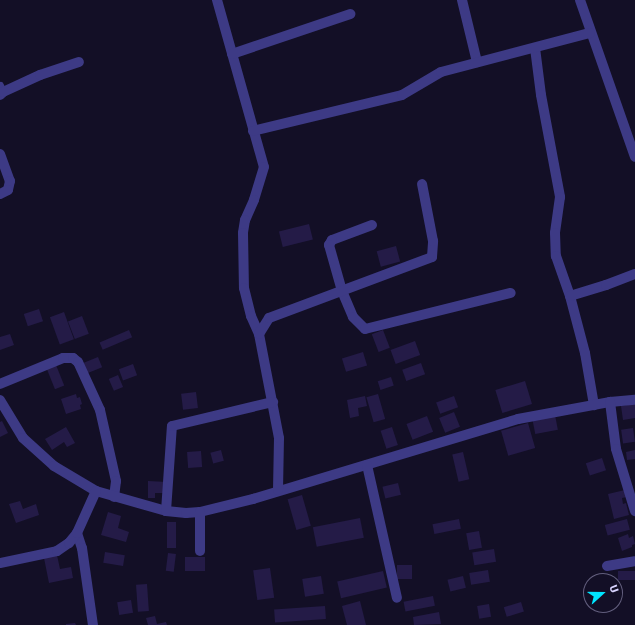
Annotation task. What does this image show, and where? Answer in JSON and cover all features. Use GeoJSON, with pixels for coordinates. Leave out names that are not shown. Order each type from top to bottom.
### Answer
{"type":"FeatureCollection","features":[{"type":"Feature","properties":{"kind":"street"},"geometry":{"type":"LineString","coordinates":[[217,0],[264,167],[254,200],[245,220],[243,233],[244,288],[251,316],[259,334],[273,402],[279,438],[278,490]]}},
{"type":"Feature","properties":{"kind":"street"},"geometry":{"type":"LineString","coordinates":[[462,0],[477,62]]}},
{"type":"Feature","properties":{"kind":"street"},"geometry":{"type":"LineString","coordinates":[[580,0],[590,32],[634,151]]}},
{"type":"Feature","properties":{"kind":"street"},"geometry":{"type":"LineString","coordinates":[[232,54],[350,14]]}},
{"type":"Feature","properties":{"kind":"street"},"geometry":{"type":"LineString","coordinates":[[253,131],[402,95],[441,72],[590,32]]}},
{"type":"Feature","properties":{"kind":"street"},"geometry":{"type":"LineString","coordinates":[[535,48],[541,95],[560,197],[555,234],[556,256],[570,296],[585,353],[594,405]]}},
{"type":"Feature","properties":{"kind":"street"},"geometry":{"type":"LineString","coordinates":[[1,91],[40,75],[79,62]]}},
{"type":"Feature","properties":{"kind":"street"},"geometry":{"type":"LineString","coordinates":[[0,154],[10,181],[8,190],[0,194]]}},
{"type":"Feature","properties":{"kind":"street"},"geometry":{"type":"LineString","coordinates":[[259,334],[269,318],[432,257],[433,241],[422,184]]}},
{"type":"Feature","properties":{"kind":"street"},"geometry":{"type":"LineString","coordinates":[[372,225],[332,240],[329,245],[342,291],[353,317],[365,329],[511,293]]}},
{"type":"Feature","properties":{"kind":"street"},"geometry":{"type":"LineString","coordinates":[[570,296],[635,274]]}},
{"type":"Feature","properties":{"kind":"street"},"geometry":{"type":"LineString","coordinates":[[0,384],[63,358],[73,358],[78,362],[100,410],[116,481],[114,497]]}},
{"type":"Feature","properties":{"kind":"street"},"geometry":{"type":"LineString","coordinates":[[0,400],[23,438],[54,466],[96,491],[166,512],[200,512],[253,499],[278,490],[367,465],[518,419],[610,402],[635,400]]}},
{"type":"Feature","properties":{"kind":"street"},"geometry":{"type":"LineString","coordinates":[[166,512],[172,426],[273,402]]}},
{"type":"Feature","properties":{"kind":"street"},"geometry":{"type":"LineString","coordinates":[[610,402],[618,457],[635,511]]}},
{"type":"Feature","properties":{"kind":"street"},"geometry":{"type":"LineString","coordinates":[[367,465],[397,598]]}},
{"type":"Feature","properties":{"kind":"street"},"geometry":{"type":"LineString","coordinates":[[0,563],[57,551],[69,542],[77,533],[96,491]]}},
{"type":"Feature","properties":{"kind":"street"},"geometry":{"type":"LineString","coordinates":[[200,512],[200,551]]}},
{"type":"Feature","properties":{"kind":"street"},"geometry":{"type":"LineString","coordinates":[[77,533],[82,548],[93,625]]}},
{"type":"Feature","properties":{"kind":"street"},"geometry":{"type":"LineString","coordinates":[[607,566],[635,561]]}},
{"type":"Feature","properties":{"kind":"building"},"geometry":{"type":"Polygon","coordinates":[[[309,224],[313,240],[283,247],[279,231],[309,224]]]}},
{"type":"Feature","properties":{"kind":"building"},"geometry":{"type":"Polygon","coordinates":[[[396,246],[400,261],[381,267],[377,251],[396,246]]]}},
{"type":"Feature","properties":{"kind":"building"},"geometry":{"type":"Polygon","coordinates":[[[39,309],[43,321],[28,326],[24,314],[39,309]]]}},
{"type":"Feature","properties":{"kind":"building"},"geometry":{"type":"Polygon","coordinates":[[[64,312],[74,339],[60,344],[50,317],[64,312]]]}},
{"type":"Feature","properties":{"kind":"building"},"geometry":{"type":"Polygon","coordinates":[[[82,316],[89,334],[75,339],[68,321],[82,316]]]}},
{"type":"Feature","properties":{"kind":"building"},"geometry":{"type":"Polygon","coordinates":[[[129,330],[132,337],[103,350],[100,343],[129,330]]]}},
{"type":"Feature","properties":{"kind":"building"},"geometry":{"type":"Polygon","coordinates":[[[383,330],[390,348],[379,352],[372,334],[383,330]]]}},
{"type":"Feature","properties":{"kind":"building"},"geometry":{"type":"Polygon","coordinates":[[[10,334],[14,345],[0,350],[0,337],[10,334]]]}},
{"type":"Feature","properties":{"kind":"building"},"geometry":{"type":"Polygon","coordinates":[[[415,341],[420,355],[396,364],[391,350],[415,341]]]}},
{"type":"Feature","properties":{"kind":"building"},"geometry":{"type":"Polygon","coordinates":[[[363,352],[367,365],[346,372],[342,358],[363,352]]]}},
{"type":"Feature","properties":{"kind":"building"},"geometry":{"type":"Polygon","coordinates":[[[98,357],[102,367],[85,374],[81,364],[98,357]]]}},
{"type":"Feature","properties":{"kind":"building"},"geometry":{"type":"Polygon","coordinates":[[[421,363],[425,374],[406,381],[402,370],[421,363]]]}},
{"type":"Feature","properties":{"kind":"building"},"geometry":{"type":"Polygon","coordinates":[[[133,364],[137,375],[123,380],[119,369],[133,364]]]}},
{"type":"Feature","properties":{"kind":"building"},"geometry":{"type":"Polygon","coordinates":[[[56,365],[64,385],[55,389],[47,369],[56,365]]]}},
{"type":"Feature","properties":{"kind":"building"},"geometry":{"type":"Polygon","coordinates":[[[118,375],[123,387],[114,391],[109,379],[118,375]]]}},
{"type":"Feature","properties":{"kind":"building"},"geometry":{"type":"Polygon","coordinates":[[[391,377],[394,386],[380,390],[378,381],[391,377]]]}},
{"type":"Feature","properties":{"kind":"building"},"geometry":{"type":"Polygon","coordinates":[[[525,381],[532,404],[502,413],[495,390],[525,381]]]}},
{"type":"Feature","properties":{"kind":"building"},"geometry":{"type":"Polygon","coordinates":[[[196,392],[198,408],[183,410],[181,394],[196,392]]]}},
{"type":"Feature","properties":{"kind":"building"},"geometry":{"type":"Polygon","coordinates":[[[76,394],[77,398],[80,397],[82,404],[80,405],[81,409],[66,414],[61,399],[76,394]]]}},
{"type":"Feature","properties":{"kind":"building"},"geometry":{"type":"Polygon","coordinates":[[[378,394],[385,419],[374,422],[366,397],[378,394]]]}},
{"type":"Feature","properties":{"kind":"building"},"geometry":{"type":"Polygon","coordinates":[[[365,396],[367,406],[358,408],[359,416],[350,418],[347,400],[365,396]]]}},
{"type":"Feature","properties":{"kind":"building"},"geometry":{"type":"Polygon","coordinates":[[[454,396],[458,407],[440,414],[436,402],[454,396]]]}},
{"type":"Feature","properties":{"kind":"building"},"geometry":{"type":"Polygon","coordinates":[[[635,404],[635,418],[623,420],[621,406],[635,404]]]}},
{"type":"Feature","properties":{"kind":"building"},"geometry":{"type":"Polygon","coordinates":[[[454,412],[460,427],[445,433],[439,418],[454,412]]]}},
{"type":"Feature","properties":{"kind":"building"},"geometry":{"type":"Polygon","coordinates":[[[555,415],[558,430],[535,434],[532,419],[555,415]]]}},
{"type":"Feature","properties":{"kind":"building"},"geometry":{"type":"Polygon","coordinates":[[[427,416],[433,432],[413,440],[406,424],[427,416]]]}},
{"type":"Feature","properties":{"kind":"building"},"geometry":{"type":"Polygon","coordinates":[[[2,421],[8,433],[0,437],[0,422],[2,421]]]}},
{"type":"Feature","properties":{"kind":"building"},"geometry":{"type":"Polygon","coordinates":[[[528,423],[535,448],[508,456],[501,431],[528,423]]]}},
{"type":"Feature","properties":{"kind":"building"},"geometry":{"type":"Polygon","coordinates":[[[66,427],[75,443],[67,447],[64,442],[52,450],[45,439],[66,427]]]}},
{"type":"Feature","properties":{"kind":"building"},"geometry":{"type":"Polygon","coordinates":[[[392,427],[398,445],[386,449],[381,431],[392,427]]]}},
{"type":"Feature","properties":{"kind":"building"},"geometry":{"type":"Polygon","coordinates":[[[633,428],[635,442],[623,444],[621,430],[633,428]]]}},
{"type":"Feature","properties":{"kind":"building"},"geometry":{"type":"Polygon","coordinates":[[[221,450],[224,461],[213,463],[210,453],[221,450]]]}},
{"type":"Feature","properties":{"kind":"building"},"geometry":{"type":"Polygon","coordinates":[[[635,450],[635,459],[627,460],[626,452],[635,450]]]}},
{"type":"Feature","properties":{"kind":"building"},"geometry":{"type":"Polygon","coordinates":[[[201,451],[202,467],[188,468],[187,452],[201,451]]]}},
{"type":"Feature","properties":{"kind":"building"},"geometry":{"type":"Polygon","coordinates":[[[463,452],[469,479],[459,482],[452,454],[463,452]]]}},
{"type":"Feature","properties":{"kind":"building"},"geometry":{"type":"Polygon","coordinates":[[[602,458],[606,470],[590,476],[586,463],[602,458]]]}},
{"type":"Feature","properties":{"kind":"building"},"geometry":{"type":"Polygon","coordinates":[[[148,481],[167,482],[166,493],[155,493],[155,498],[148,498],[148,481]]]}},
{"type":"Feature","properties":{"kind":"building"},"geometry":{"type":"Polygon","coordinates":[[[398,483],[401,495],[385,499],[382,487],[398,483]]]}},
{"type":"Feature","properties":{"kind":"building"},"geometry":{"type":"Polygon","coordinates":[[[625,490],[627,497],[622,498],[623,504],[626,503],[629,515],[614,519],[608,494],[625,490]]]}},
{"type":"Feature","properties":{"kind":"building"},"geometry":{"type":"Polygon","coordinates":[[[302,495],[311,526],[296,530],[288,499],[302,495]]]}},
{"type":"Feature","properties":{"kind":"building"},"geometry":{"type":"Polygon","coordinates":[[[20,501],[23,509],[36,504],[39,515],[16,523],[9,504],[20,501]]]}},
{"type":"Feature","properties":{"kind":"building"},"geometry":{"type":"Polygon","coordinates":[[[108,512],[121,516],[118,528],[129,532],[126,542],[101,535],[108,512]]]}},
{"type":"Feature","properties":{"kind":"building"},"geometry":{"type":"Polygon","coordinates":[[[360,518],[364,538],[317,547],[313,527],[360,518]]]}},
{"type":"Feature","properties":{"kind":"building"},"geometry":{"type":"Polygon","coordinates":[[[459,519],[461,529],[434,534],[432,524],[459,519]]]}},
{"type":"Feature","properties":{"kind":"building"},"geometry":{"type":"Polygon","coordinates":[[[627,519],[630,530],[608,536],[605,525],[627,519]]]}},
{"type":"Feature","properties":{"kind":"building"},"geometry":{"type":"Polygon","coordinates":[[[167,522],[176,522],[176,548],[167,548],[167,522]]]}},
{"type":"Feature","properties":{"kind":"building"},"geometry":{"type":"Polygon","coordinates":[[[479,531],[482,548],[469,550],[466,533],[479,531]]]}},
{"type":"Feature","properties":{"kind":"building"},"geometry":{"type":"Polygon","coordinates":[[[628,534],[629,538],[633,536],[635,544],[632,545],[632,547],[622,551],[618,538],[628,534]]]}},
{"type":"Feature","properties":{"kind":"building"},"geometry":{"type":"Polygon","coordinates":[[[494,549],[496,562],[474,565],[472,552],[494,549]]]}},
{"type":"Feature","properties":{"kind":"building"},"geometry":{"type":"Polygon","coordinates":[[[105,552],[125,555],[123,566],[103,563],[105,552]]]}},
{"type":"Feature","properties":{"kind":"building"},"geometry":{"type":"Polygon","coordinates":[[[168,553],[176,554],[174,572],[166,571],[168,553]]]}},
{"type":"Feature","properties":{"kind":"building"},"geometry":{"type":"Polygon","coordinates":[[[57,555],[60,569],[71,567],[73,578],[49,583],[44,558],[57,555]]]}},
{"type":"Feature","properties":{"kind":"building"},"geometry":{"type":"Polygon","coordinates":[[[185,557],[205,557],[205,571],[185,571],[185,557]]]}},
{"type":"Feature","properties":{"kind":"building"},"geometry":{"type":"Polygon","coordinates":[[[397,565],[412,565],[412,579],[397,579],[397,565]]]}},
{"type":"Feature","properties":{"kind":"building"},"geometry":{"type":"Polygon","coordinates":[[[270,568],[274,598],[257,600],[253,570],[270,568]]]}},
{"type":"Feature","properties":{"kind":"building"},"geometry":{"type":"Polygon","coordinates":[[[488,570],[490,582],[471,585],[469,573],[488,570]]]}},
{"type":"Feature","properties":{"kind":"building"},"geometry":{"type":"Polygon","coordinates":[[[383,571],[387,588],[341,598],[337,582],[383,571]]]}},
{"type":"Feature","properties":{"kind":"building"},"geometry":{"type":"Polygon","coordinates":[[[618,571],[635,571],[635,580],[623,580],[623,573],[618,573],[618,571]]]}},
{"type":"Feature","properties":{"kind":"building"},"geometry":{"type":"Polygon","coordinates":[[[321,576],[324,594],[305,597],[302,579],[321,576]]]}},
{"type":"Feature","properties":{"kind":"building"},"geometry":{"type":"Polygon","coordinates":[[[463,576],[466,588],[450,592],[447,580],[463,576]]]}},
{"type":"Feature","properties":{"kind":"building"},"geometry":{"type":"Polygon","coordinates":[[[147,584],[149,611],[138,612],[136,585],[147,584]]]}},
{"type":"Feature","properties":{"kind":"building"},"geometry":{"type":"Polygon","coordinates":[[[433,596],[435,606],[405,612],[404,602],[433,596]]]}},
{"type":"Feature","properties":{"kind":"building"},"geometry":{"type":"Polygon","coordinates":[[[131,600],[133,613],[119,615],[117,602],[131,600]]]}},
{"type":"Feature","properties":{"kind":"building"},"geometry":{"type":"Polygon","coordinates":[[[360,601],[366,625],[347,625],[342,606],[360,601]]]}},
{"type":"Feature","properties":{"kind":"building"},"geometry":{"type":"Polygon","coordinates":[[[521,602],[524,612],[507,617],[504,607],[521,602]]]}},
{"type":"Feature","properties":{"kind":"building"},"geometry":{"type":"Polygon","coordinates":[[[489,604],[491,617],[479,619],[477,606],[489,604]]]}},
{"type":"Feature","properties":{"kind":"building"},"geometry":{"type":"Polygon","coordinates":[[[325,606],[326,619],[275,623],[274,610],[325,606]]]}},
{"type":"Feature","properties":{"kind":"building"},"geometry":{"type":"Polygon","coordinates":[[[439,612],[441,624],[414,625],[413,617],[439,612]]]}},
{"type":"Feature","properties":{"kind":"building"},"geometry":{"type":"Polygon","coordinates":[[[155,616],[157,624],[166,622],[167,625],[148,625],[146,618],[155,616]]]}},
{"type":"Feature","properties":{"kind":"building"},"geometry":{"type":"Polygon","coordinates":[[[75,623],[76,625],[66,625],[66,624],[75,623]]]}}]}
